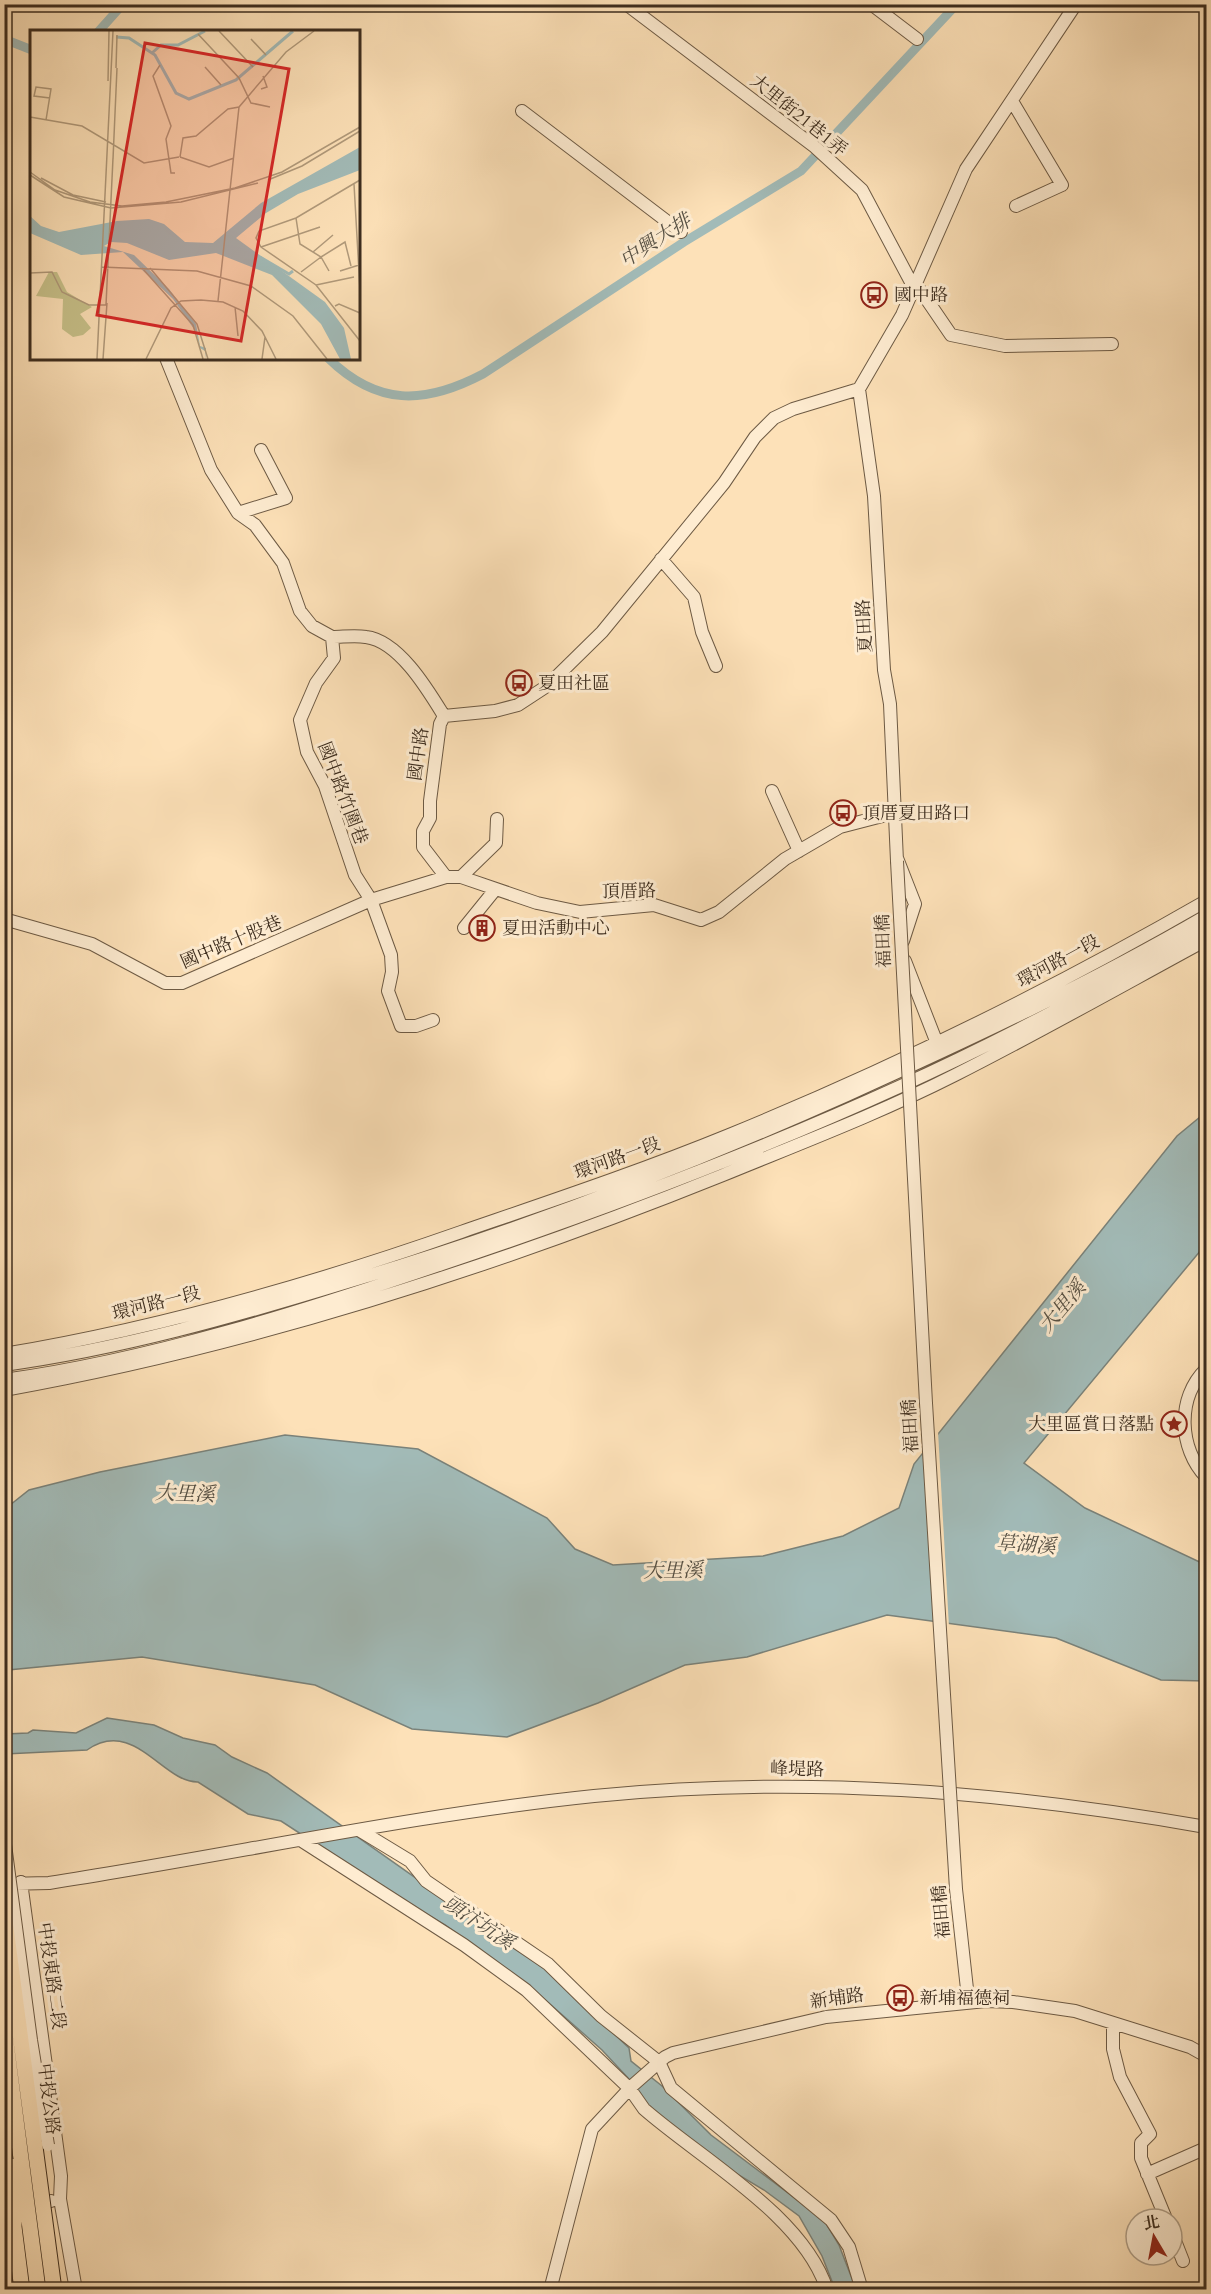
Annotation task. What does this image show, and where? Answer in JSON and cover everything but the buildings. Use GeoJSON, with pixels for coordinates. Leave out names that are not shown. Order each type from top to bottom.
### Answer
{"type":"FeatureCollection","features":[{"type":"Feature","properties":{"kind":"main road","name":"中投公路"},"geometry":{"type":"LineString","coordinates":[[4,1913],[54,2289]]}},
{"type":"Feature","properties":{"kind":"main road","name":"中投公路"},"geometry":{"type":"LineString","coordinates":[[4,2027],[38,2289]]}},
{"type":"Feature","properties":{"kind":"main road"},"geometry":{"type":"LineString","coordinates":[[30,2104],[50,2192],[65,2289]]}},
{"type":"Feature","properties":{"kind":"main road"},"geometry":{"type":"LineString","coordinates":[[16,2115],[14,2227],[22,2289]]}},
{"type":"Feature","properties":{"kind":"street","name":"大里街21巷1弄"},"geometry":{"type":"LineString","coordinates":[[626,4],[815,147],[862,190],[913,286],[921,291],[951,335],[1005,346],[1112,344]]}},
{"type":"Feature","properties":{"kind":"street"},"geometry":{"type":"LineString","coordinates":[[871,4],[917,39]]}},
{"type":"Feature","properties":{"kind":"street"},"geometry":{"type":"LineString","coordinates":[[859,389],[902,315],[966,170],[1076,4]]}},
{"type":"Feature","properties":{"kind":"street"},"geometry":{"type":"LineString","coordinates":[[1012,101],[1062,185],[1016,206]]}},
{"type":"Feature","properties":{"kind":"street"},"geometry":{"type":"LineString","coordinates":[[522,111],[681,232]]}},
{"type":"Feature","properties":{"kind":"street"},"geometry":{"type":"LineString","coordinates":[[167,360],[212,470],[238,513],[255,525],[283,563],[300,612],[312,626],[332,637],[367,637],[382,643],[422,679],[444,716]]}},
{"type":"Feature","properties":{"kind":"street","name":"國中路"},"geometry":{"type":"LineString","coordinates":[[446,877],[423,847],[423,831],[430,818],[440,724],[444,716],[495,711],[518,705],[547,686],[572,665],[602,632],[724,483],[755,437],[774,418],[793,409],[859,389]]}},
{"type":"Feature","properties":{"kind":"street","name":"夏田路"},"geometry":{"type":"LineString","coordinates":[[859,389],[874,496],[884,670],[890,704],[897,859]]}},
{"type":"Feature","properties":{"kind":"street"},"geometry":{"type":"LineString","coordinates":[[238,513],[286,498],[261,450]]}},
{"type":"Feature","properties":{"kind":"street"},"geometry":{"type":"LineString","coordinates":[[661,559],[694,597],[702,632],[716,666]]}},
{"type":"Feature","properties":{"kind":"street","name":"國中路竹圍巷"},"geometry":{"type":"LineString","coordinates":[[332,637],[334,658],[316,683],[300,720],[307,752],[326,786],[355,875],[371,900],[391,955],[392,972],[388,991],[401,1026],[416,1026],[433,1020]]}},
{"type":"Feature","properties":{"kind":"street"},"geometry":{"type":"LineString","coordinates":[[772,791],[799,851]]}},
{"type":"Feature","properties":{"kind":"street","name":"頂厝路"},"geometry":{"type":"LineString","coordinates":[[446,877],[461,878],[494,891],[580,912],[654,905],[701,920],[719,912],[785,859],[840,827],[894,813]]}},
{"type":"Feature","properties":{"kind":"street"},"geometry":{"type":"LineString","coordinates":[[461,878],[496,843],[497,819]]}},
{"type":"Feature","properties":{"kind":"street"},"geometry":{"type":"LineString","coordinates":[[897,859],[915,904],[903,939],[906,965],[953,1076]]}},
{"type":"Feature","properties":{"kind":"street","name":"福田橋"},"geometry":{"type":"LineString","coordinates":[[897,859],[927,1415],[956,1889],[969,2002]]}},
{"type":"Feature","properties":{"kind":"street"},"geometry":{"type":"LineString","coordinates":[[371,900],[446,877]]}},
{"type":"Feature","properties":{"kind":"street"},"geometry":{"type":"LineString","coordinates":[[464,928],[494,891]]}},
{"type":"Feature","properties":{"kind":"street","name":"國中路十股巷"},"geometry":{"type":"LineString","coordinates":[[4,919],[92,944],[158,980],[177,984],[371,900]]}},
{"type":"Feature","properties":{"kind":"street","name":"環河路一段"},"geometry":{"type":"LineString","coordinates":[[4,1380],[113,1359],[373,1288],[524,1237],[665,1185],[862,1103],[1206,901]]}},
{"type":"Feature","properties":{"kind":"street","name":"環河路一段"},"geometry":{"type":"LineString","coordinates":[[4,1365],[119,1344],[262,1308],[504,1233],[630,1187],[750,1139],[942,1054],[1059,995],[1206,916]]}},
{"type":"Feature","properties":{"kind":"street","name":"環河路一段"},"geometry":{"type":"LineString","coordinates":[[4,1354],[122,1331],[263,1295],[433,1243],[619,1177],[942,1054],[1085,996],[1206,930]]}},
{"type":"Feature","properties":{"kind":"street"},"geometry":{"type":"LineString","coordinates":[[4,1390],[126,1365],[271,1330],[516,1252],[644,1207],[809,1140],[953,1076],[1206,940]]}},
{"type":"Feature","properties":{"kind":"street"},"geometry":{"type":"LineString","coordinates":[[1206,1369],[1192,1390],[1185,1420],[1188,1449],[1193,1462],[1206,1477]]}},
{"type":"Feature","properties":{"kind":"street","name":"峰堤路"},"geometry":{"type":"LineString","coordinates":[[359,1830],[594,1796],[754,1786],[939,1791],[1088,1808],[1206,1827]]}},
{"type":"Feature","properties":{"kind":"street"},"geometry":{"type":"LineString","coordinates":[[4,1884],[49,1883],[359,1830],[410,1861],[426,1881],[548,1964],[656,2065],[671,2088],[831,2220],[849,2247],[862,2289]]}},
{"type":"Feature","properties":{"kind":"street"},"geometry":{"type":"LineString","coordinates":[[4,1837],[31,2040],[48,2145],[60,2199],[4,2212]]}},
{"type":"Feature","properties":{"kind":"street"},"geometry":{"type":"LineString","coordinates":[[302,1841],[464,1945],[526,1990],[631,2087],[644,2109],[795,2232],[822,2272],[827,2289]]}},
{"type":"Feature","properties":{"kind":"street","name":"中投東路二段"},"geometry":{"type":"LineString","coordinates":[[21,1882],[61,2176],[60,2199],[76,2289]]}},
{"type":"Feature","properties":{"kind":"street","name":"新埔路"},"geometry":{"type":"LineString","coordinates":[[631,2087],[673,2053],[786,2024],[858,2013],[969,2002],[1013,2002],[1048,2006],[1190,2047],[1206,2056]]}},
{"type":"Feature","properties":{"kind":"street"},"geometry":{"type":"LineString","coordinates":[[1113,2024],[1113,2049],[1120,2077],[1150,2134],[1141,2143],[1141,2151],[1161,2207]]}},
{"type":"Feature","properties":{"kind":"street"},"geometry":{"type":"LineString","coordinates":[[550,2289],[592,2129],[631,2087]]}},
{"type":"Feature","properties":{"kind":"street"},"geometry":{"type":"LineString","coordinates":[[4,2134],[6,2187]]}},
{"type":"Feature","properties":{"kind":"street"},"geometry":{"type":"LineString","coordinates":[[1148,2174],[1206,2148]]}},
{"type":"Feature","properties":{"kind":"street"},"geometry":{"type":"LineString","coordinates":[[4,2267],[7,2289]]}},
{"type":"Feature","properties":{"kind":"water"},"geometry":{"type":"Polygon","coordinates":[[[1206,1112],[1206,1244],[1024,1463],[1085,1508],[1206,1565],[1206,1681],[1161,1680],[1056,1638],[887,1615],[747,1657],[685,1665],[598,1703],[507,1737],[412,1729],[315,1685],[142,1657],[8,1670],[5,1673],[5,1509],[29,1490],[100,1472],[285,1435],[418,1449],[547,1518],[575,1549],[613,1565],[763,1556],[843,1536],[899,1508],[914,1464],[1177,1136],[1206,1112]]]}},
{"type":"Feature","properties":{"kind":"water"},"geometry":{"type":"Polygon","coordinates":[[[107,1718],[154,1725],[183,1738],[215,1745],[232,1757],[267,1773],[549,1972],[629,2048],[631,2061],[662,2086],[711,2135],[824,2220],[839,2245],[856,2289],[835,2289],[822,2256],[799,2216],[764,2190],[727,2168],[650,2108],[628,2078],[602,2050],[525,1982],[445,1925],[402,1900],[281,1821],[248,1814],[198,1782],[185,1780],[134,1746],[119,1741],[104,1742],[87,1750],[5,1754],[5,1734],[28,1733],[33,1730],[76,1733],[107,1718]]]}},
{"type":"Feature","properties":{"kind":"pier"},"geometry":{"type":"Polygon","coordinates":[[[938,1431],[949,1627],[934,1625],[923,1448],[938,1431]]]}},
{"type":"Feature","properties":{"kind":"waterway"},"geometry":{"type":"LineString","coordinates":[[100,30],[123,4]]}},
{"type":"Feature","properties":{"kind":"waterway","name":"中興大排"},"geometry":{"type":"LineString","coordinates":[[330,360],[346,374],[365,385],[402,396],[441,391],[483,374],[684,242],[801,171],[957,4]]}},
{"type":"Feature","properties":{"kind":"waterway","name":"中興大排"},"geometry":{"type":"LineString","coordinates":[[4,39],[30,49]]}},
{"type":"Feature","properties":{"kind":"place","name":"國中路"},"geometry":{"type":"Point","coordinates":[874,295]}},
{"type":"Feature","properties":{"kind":"place","name":"夏田社區"},"geometry":{"type":"Point","coordinates":[519,683]}},
{"type":"Feature","properties":{"kind":"place","name":"頂厝夏田路口"},"geometry":{"type":"Point","coordinates":[843,813]}},
{"type":"Feature","properties":{"kind":"place","name":"夏田活動中心"},"geometry":{"type":"Point","coordinates":[482,928]}},
{"type":"Feature","properties":{"kind":"place","name":"大里區賞日落點"},"geometry":{"type":"Point","coordinates":[1174,1424]}},
{"type":"Feature","properties":{"kind":"place","name":"新埔福德祠"},"geometry":{"type":"Point","coordinates":[900,1998]}},
{"type":"Feature","properties":{"kind":"water label","name":"大里溪"},"geometry":{"type":"Point","coordinates":[1062,1306]}},
{"type":"Feature","properties":{"kind":"water label","name":"大里溪"},"geometry":{"type":"Point","coordinates":[185,1493]}},
{"type":"Feature","properties":{"kind":"water label","name":"草湖溪"},"geometry":{"type":"Point","coordinates":[1026,1544]}},
{"type":"Feature","properties":{"kind":"water label","name":"大里溪"},"geometry":{"type":"Point","coordinates":[673,1570]}},
{"type":"Feature","properties":{"kind":"water label","name":"頭汴坑溪"},"geometry":{"type":"Point","coordinates":[479,1922]}}]}
